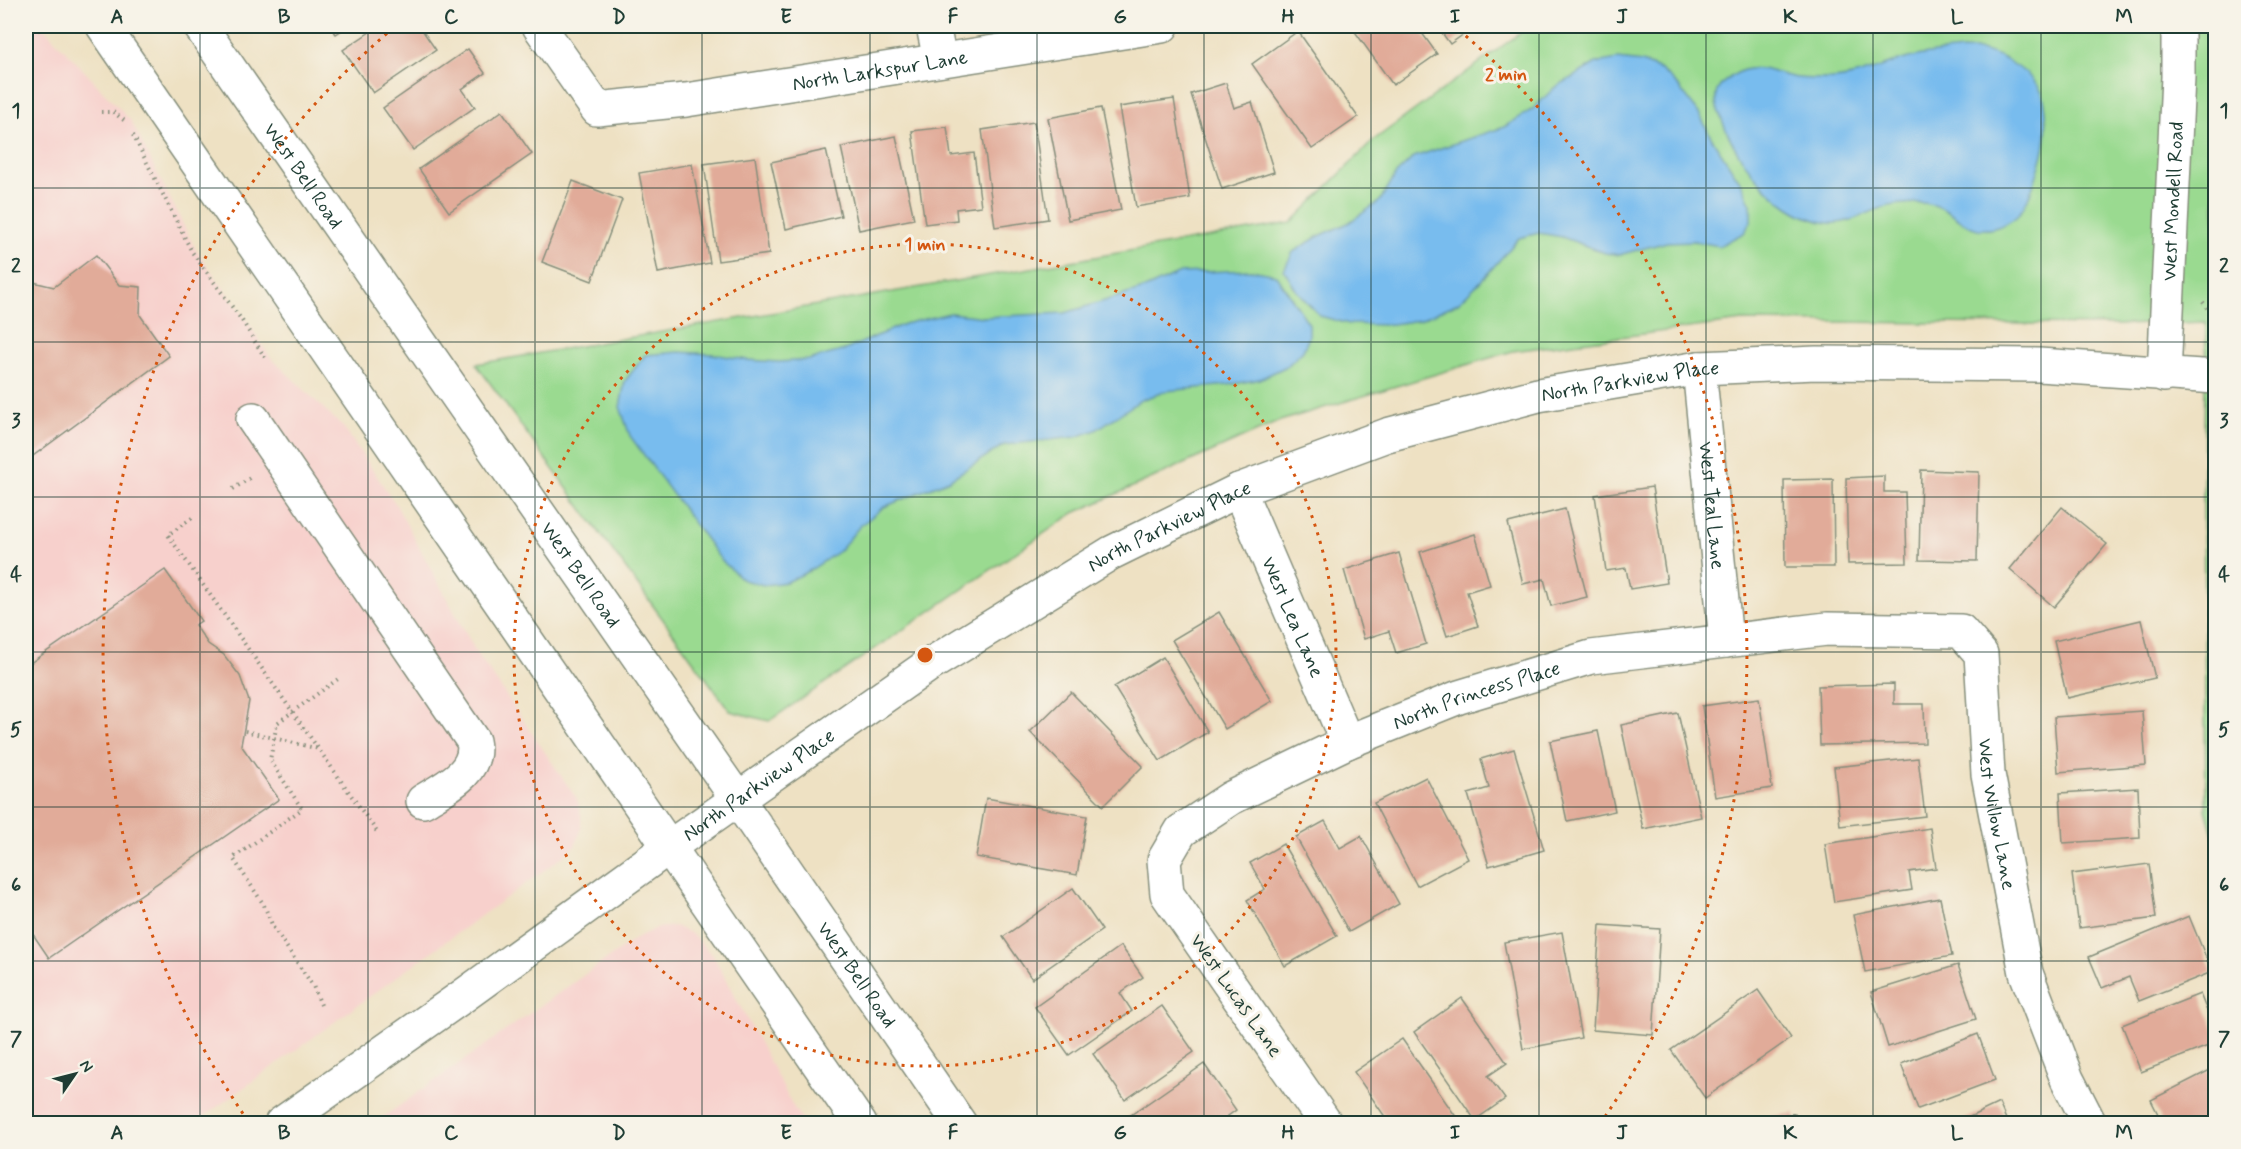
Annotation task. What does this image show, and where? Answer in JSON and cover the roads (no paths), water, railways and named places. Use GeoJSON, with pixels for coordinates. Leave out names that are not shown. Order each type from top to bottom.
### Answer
{"type":"FeatureCollection","features":[{"type":"Feature","properties":{"kind":"street"},"geometry":{"type":"LineString","coordinates":[[103,26],[860,1124]]}},
{"type":"Feature","properties":{"kind":"street","name":"West Bell Road"},"geometry":{"type":"LineString","coordinates":[[200,26],[738,800],[960,1124]]}},
{"type":"Feature","properties":{"kind":"street","name":"North Larkspur Lane"},"geometry":{"type":"LineString","coordinates":[[539,26],[597,109],[686,100],[1162,26]]}},
{"type":"Feature","properties":{"kind":"street"},"geometry":{"type":"LineString","coordinates":[[933,26],[940,60]]}},
{"type":"Feature","properties":{"kind":"street","name":"West Mondell Road"},"geometry":{"type":"LineString","coordinates":[[2164,375],[2178,77],[2178,26]]}},
{"type":"Feature","properties":{"kind":"street","name":"North Parkview Place"},"geometry":{"type":"LineString","coordinates":[[281,1124],[926,667],[1111,553],[1239,490],[1387,435],[1538,395],[1699,368],[1816,363],[2039,365],[2216,377]]}},
{"type":"Feature","properties":{"kind":"street","name":"West Teal Lane"},"geometry":{"type":"LineString","coordinates":[[1699,368],[1726,641]]}},
{"type":"Feature","properties":{"kind":"street"},"geometry":{"type":"LineString","coordinates":[[253,419],[473,741],[474,758],[470,766],[459,777],[423,801]]}},
{"type":"Feature","properties":{"kind":"street","name":"West Lea Lane"},"geometry":{"type":"LineString","coordinates":[[1239,490],[1347,742]]}},
{"type":"Feature","properties":{"kind":"street","name":"North Princess Place"},"geometry":{"type":"LineString","coordinates":[[1164,860],[1181,831],[1231,798],[1347,742],[1459,697],[1591,657],[1827,629]]}},
{"type":"Feature","properties":{"kind":"street","name":"West Willow Lane"},"geometry":{"type":"LineString","coordinates":[[1827,629],[1961,631],[1981,654],[1988,774],[2026,973],[2067,1079],[2090,1124]]}},
{"type":"Feature","properties":{"kind":"street","name":"West Lucas Lane"},"geometry":{"type":"LineString","coordinates":[[1164,860],[1167,894],[1326,1124]]}},
{"type":"Feature","properties":{"kind":"water"},"geometry":{"type":"Polygon","coordinates":[[[1962,50],[1981,50],[2009,61],[2033,79],[2042,93],[2045,104],[2045,145],[2032,188],[2019,214],[2011,221],[1995,228],[1972,227],[1943,209],[1925,203],[1881,208],[1835,223],[1811,219],[1779,200],[1752,172],[1731,141],[1716,104],[1717,91],[1721,85],[1734,75],[1748,69],[1762,69],[1798,78],[1841,78],[1913,57],[1962,50]]]}},
{"type":"Feature","properties":{"kind":"water"},"geometry":{"type":"Polygon","coordinates":[[[1618,59],[1642,62],[1661,70],[1679,87],[1700,115],[1712,139],[1741,183],[1751,205],[1751,222],[1744,233],[1719,246],[1694,241],[1667,242],[1619,255],[1605,253],[1562,237],[1539,233],[1519,238],[1458,303],[1420,320],[1385,325],[1349,324],[1320,316],[1296,290],[1284,270],[1293,252],[1317,237],[1348,223],[1380,201],[1396,174],[1414,157],[1504,127],[1533,109],[1554,88],[1596,63],[1618,59]]]}},
{"type":"Feature","properties":{"kind":"water"},"geometry":{"type":"Polygon","coordinates":[[[1251,270],[1276,275],[1309,324],[1309,337],[1303,351],[1287,366],[1260,379],[1228,385],[1166,391],[1141,400],[1096,430],[1076,437],[1004,445],[949,480],[884,507],[860,526],[839,551],[809,571],[787,582],[764,585],[743,580],[721,560],[630,436],[620,407],[625,381],[645,355],[679,352],[778,362],[809,360],[845,350],[904,324],[950,313],[984,317],[1065,313],[1147,288],[1180,273],[1251,270]]]}}]}
